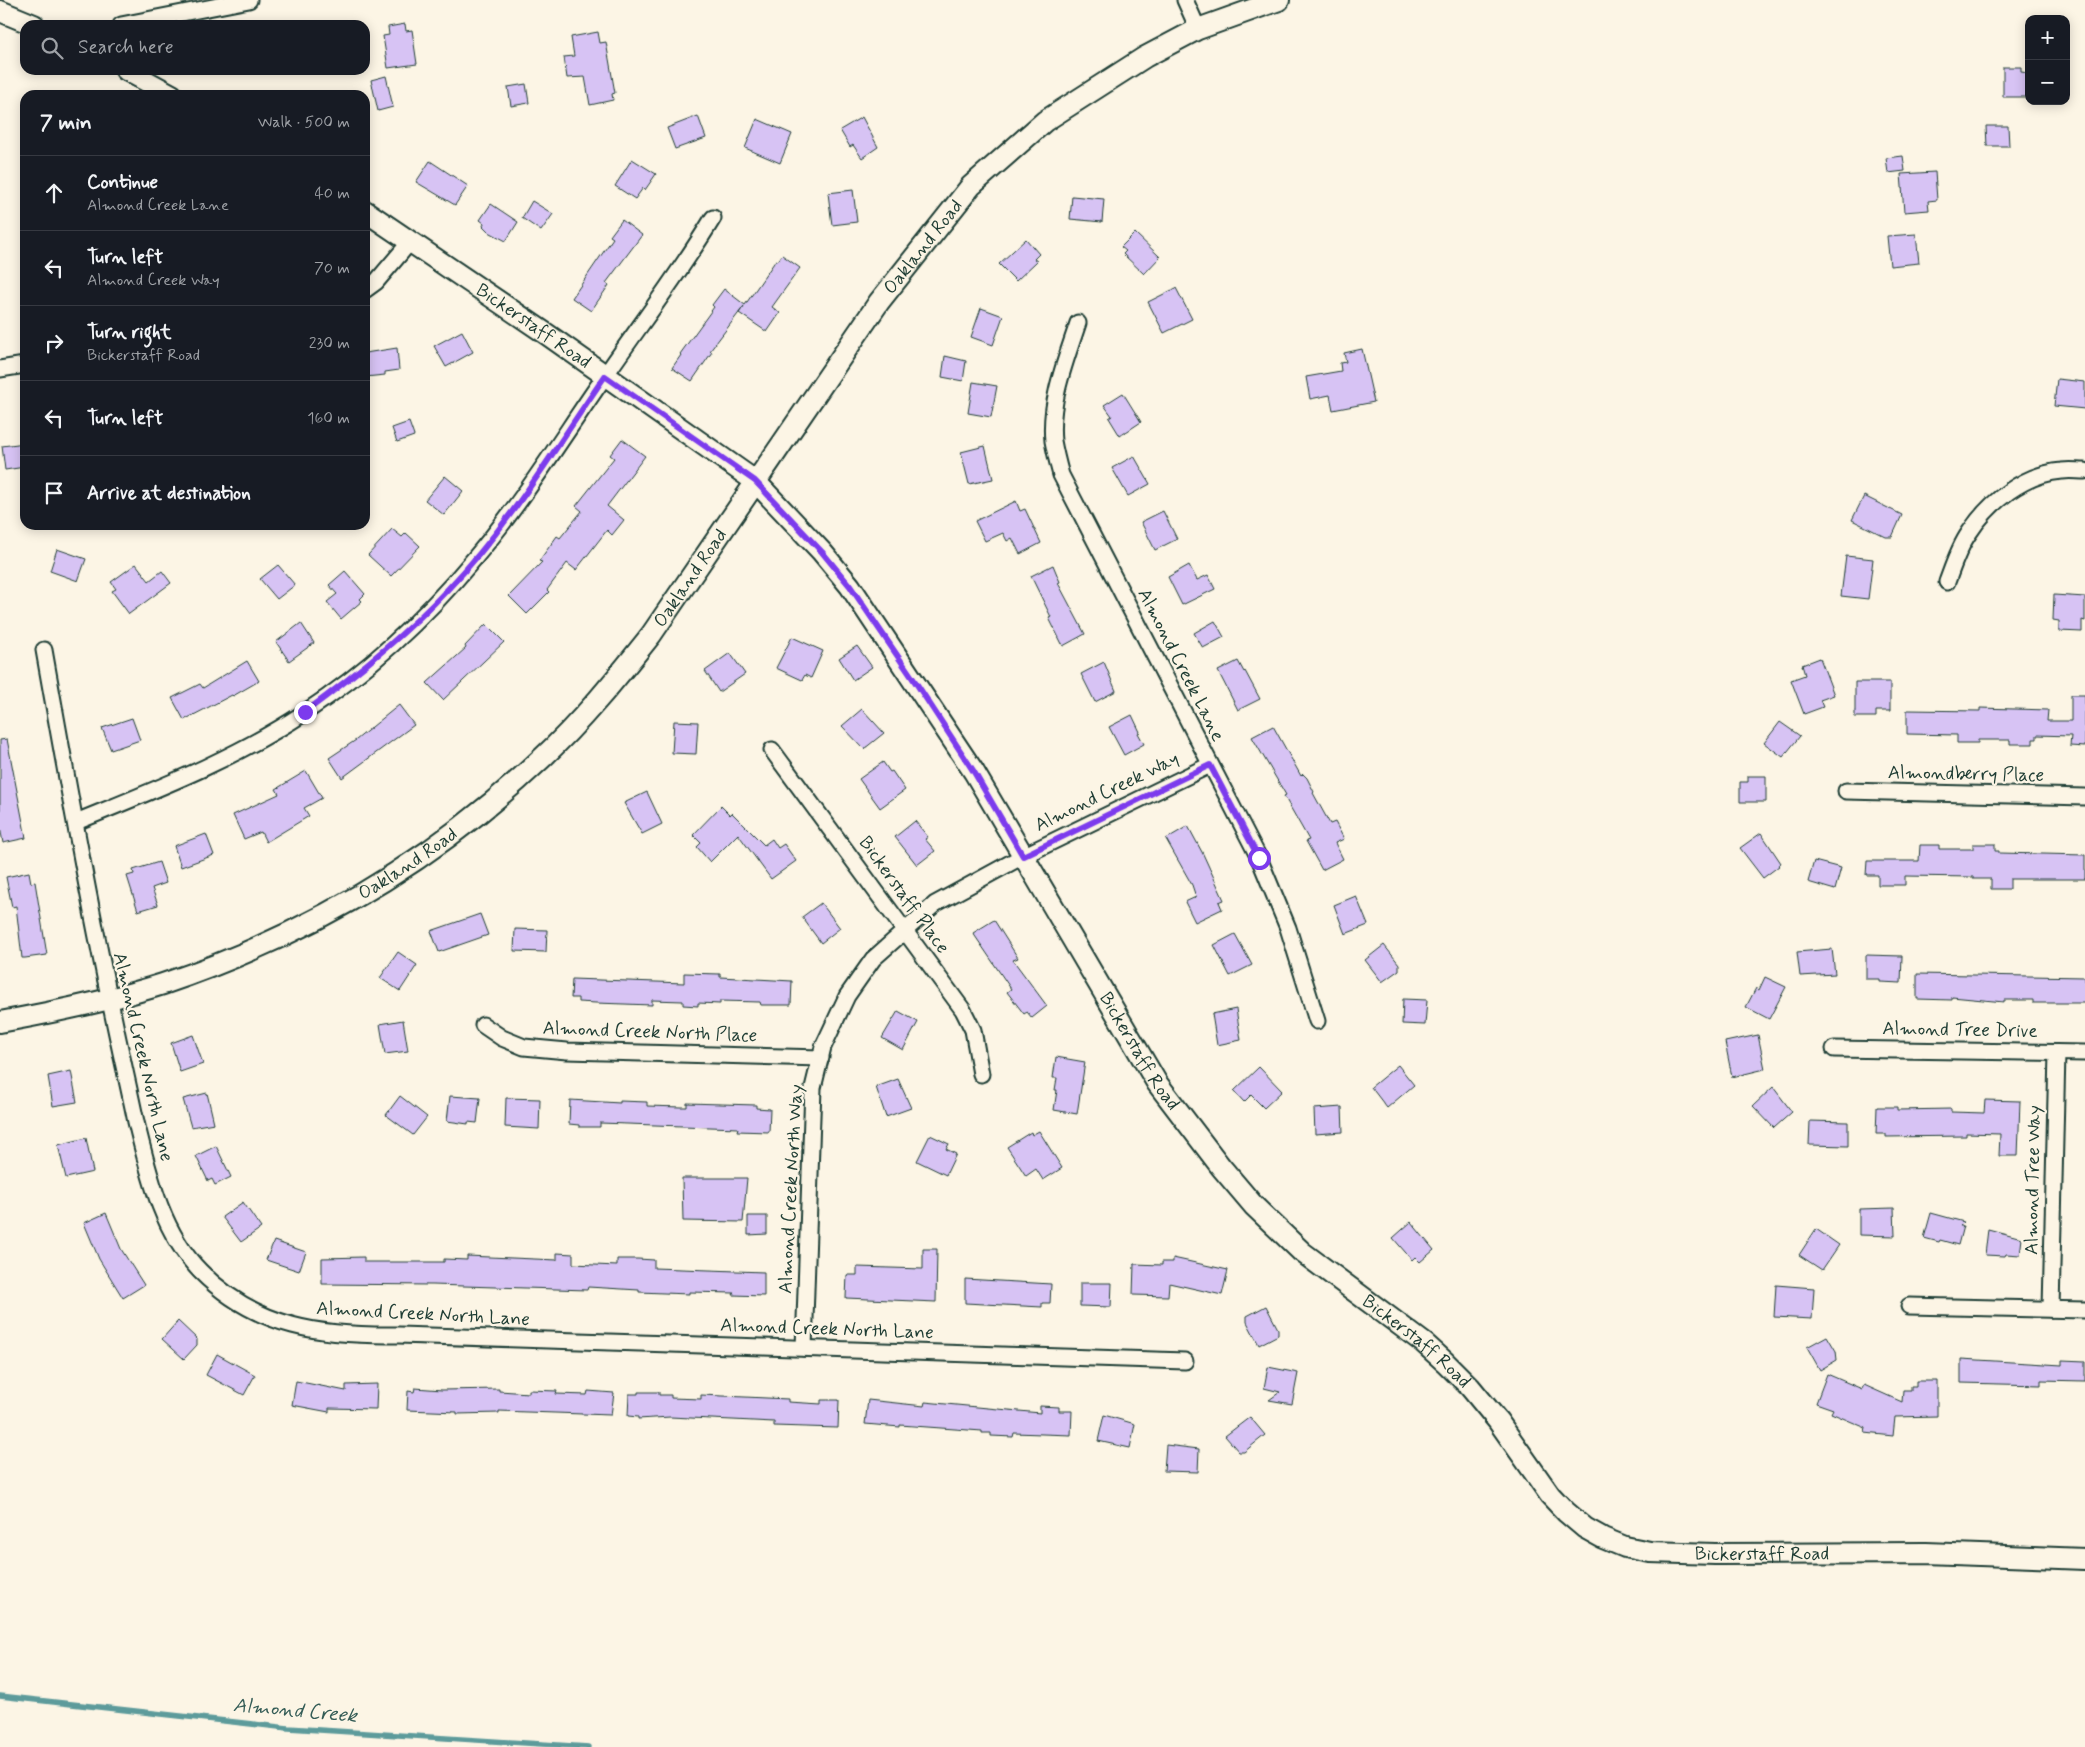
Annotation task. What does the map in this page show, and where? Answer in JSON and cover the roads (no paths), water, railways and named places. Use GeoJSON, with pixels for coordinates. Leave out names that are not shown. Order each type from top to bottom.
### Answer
{"type":"FeatureCollection","features":[{"type":"Feature","properties":{"kind":"street"},"geometry":{"type":"LineString","coordinates":[[146,20],[248,0]]}},
{"type":"Feature","properties":{"kind":"street"},"geometry":{"type":"LineString","coordinates":[[1185,0],[1198,29]]}},
{"type":"Feature","properties":{"kind":"street","name":"Oakland Road"},"geometry":{"type":"LineString","coordinates":[[0,1022],[66,1010],[164,983],[250,951],[325,916],[369,891],[427,852],[491,803],[546,754],[614,681],[651,635],[879,302],[971,186],[1045,121],[1145,57],[1198,29],[1279,0]]}},
{"type":"Feature","properties":{"kind":"street"},"geometry":{"type":"LineString","coordinates":[[0,11],[22,20]]}},
{"type":"Feature","properties":{"kind":"street"},"geometry":{"type":"LineString","coordinates":[[135,75],[163,90]]}},
{"type":"Feature","properties":{"kind":"street","name":"Bickerstaff Road"},"geometry":{"type":"LineString","coordinates":[[370,214],[548,334],[755,481],[822,552],[850,586],[974,772],[1157,1083],[1221,1166],[1254,1206],[1302,1252],[1424,1342],[1445,1362],[1470,1387],[1498,1421],[1550,1495],[1585,1528],[1625,1546],[1650,1552],[1715,1554],[1926,1553],[2085,1559]]}},
{"type":"Feature","properties":{"kind":"street"},"geometry":{"type":"LineString","coordinates":[[76,822],[220,762],[305,712],[380,655],[449,588],[476,558],[513,509],[692,252],[713,218]]}},
{"type":"Feature","properties":{"kind":"street"},"geometry":{"type":"LineString","coordinates":[[370,286],[376,282],[410,242]]}},
{"type":"Feature","properties":{"kind":"street","name":"Almond Creek Lane"},"geometry":{"type":"LineString","coordinates":[[1078,323],[1054,408],[1053,439],[1061,475],[1259,858],[1288,928],[1317,1021]]}},
{"type":"Feature","properties":{"kind":"street"},"geometry":{"type":"LineString","coordinates":[[0,369],[20,366]]}},
{"type":"Feature","properties":{"kind":"street"},"geometry":{"type":"LineString","coordinates":[[1947,582],[1968,534],[1982,515],[1996,501],[2027,481],[2044,474],[2062,470],[2085,471]]}},
{"type":"Feature","properties":{"kind":"street","name":"Almond Creek North Lane"},"geometry":{"type":"LineString","coordinates":[[44,650],[98,947],[147,1168],[155,1194],[172,1233],[200,1271],[224,1292],[253,1311],[276,1321],[298,1327],[357,1335],[1185,1361]]}},
{"type":"Feature","properties":{"kind":"street","name":"Bickerstaff Place"},"geometry":{"type":"LineString","coordinates":[[772,750],[962,1010],[973,1030],[981,1074]]}},
{"type":"Feature","properties":{"kind":"street","name":"Almond Creek Way"},"geometry":{"type":"LineString","coordinates":[[1023,856],[1210,765]]}},
{"type":"Feature","properties":{"kind":"street","name":"Almondberry Place"},"geometry":{"type":"LineString","coordinates":[[1846,791],[2085,797]]}},
{"type":"Feature","properties":{"kind":"street","name":"Almond Creek North Way"},"geometry":{"type":"LineString","coordinates":[[804,1348],[813,1088],[820,1058],[830,1032],[847,996],[873,959],[935,904],[1023,856]]}},
{"type":"Feature","properties":{"kind":"street","name":"Almond Creek North Place"},"geometry":{"type":"LineString","coordinates":[[483,1025],[502,1038],[524,1047],[558,1050],[820,1058]]}},
{"type":"Feature","properties":{"kind":"street","name":"Almond Tree Drive"},"geometry":{"type":"LineString","coordinates":[[1834,1049],[1869,1048],[2085,1053]]}},
{"type":"Feature","properties":{"kind":"street","name":"Almond Tree Way"},"geometry":{"type":"LineString","coordinates":[[2051,1309],[2057,1052]]}},
{"type":"Feature","properties":{"kind":"street"},"geometry":{"type":"LineString","coordinates":[[1909,1306],[2085,1310]]}},
{"type":"Feature","properties":{"kind":"waterway","name":"Almond Creek"},"geometry":{"type":"LineString","coordinates":[[0,1696],[288,1728],[589,1747]]}}]}
